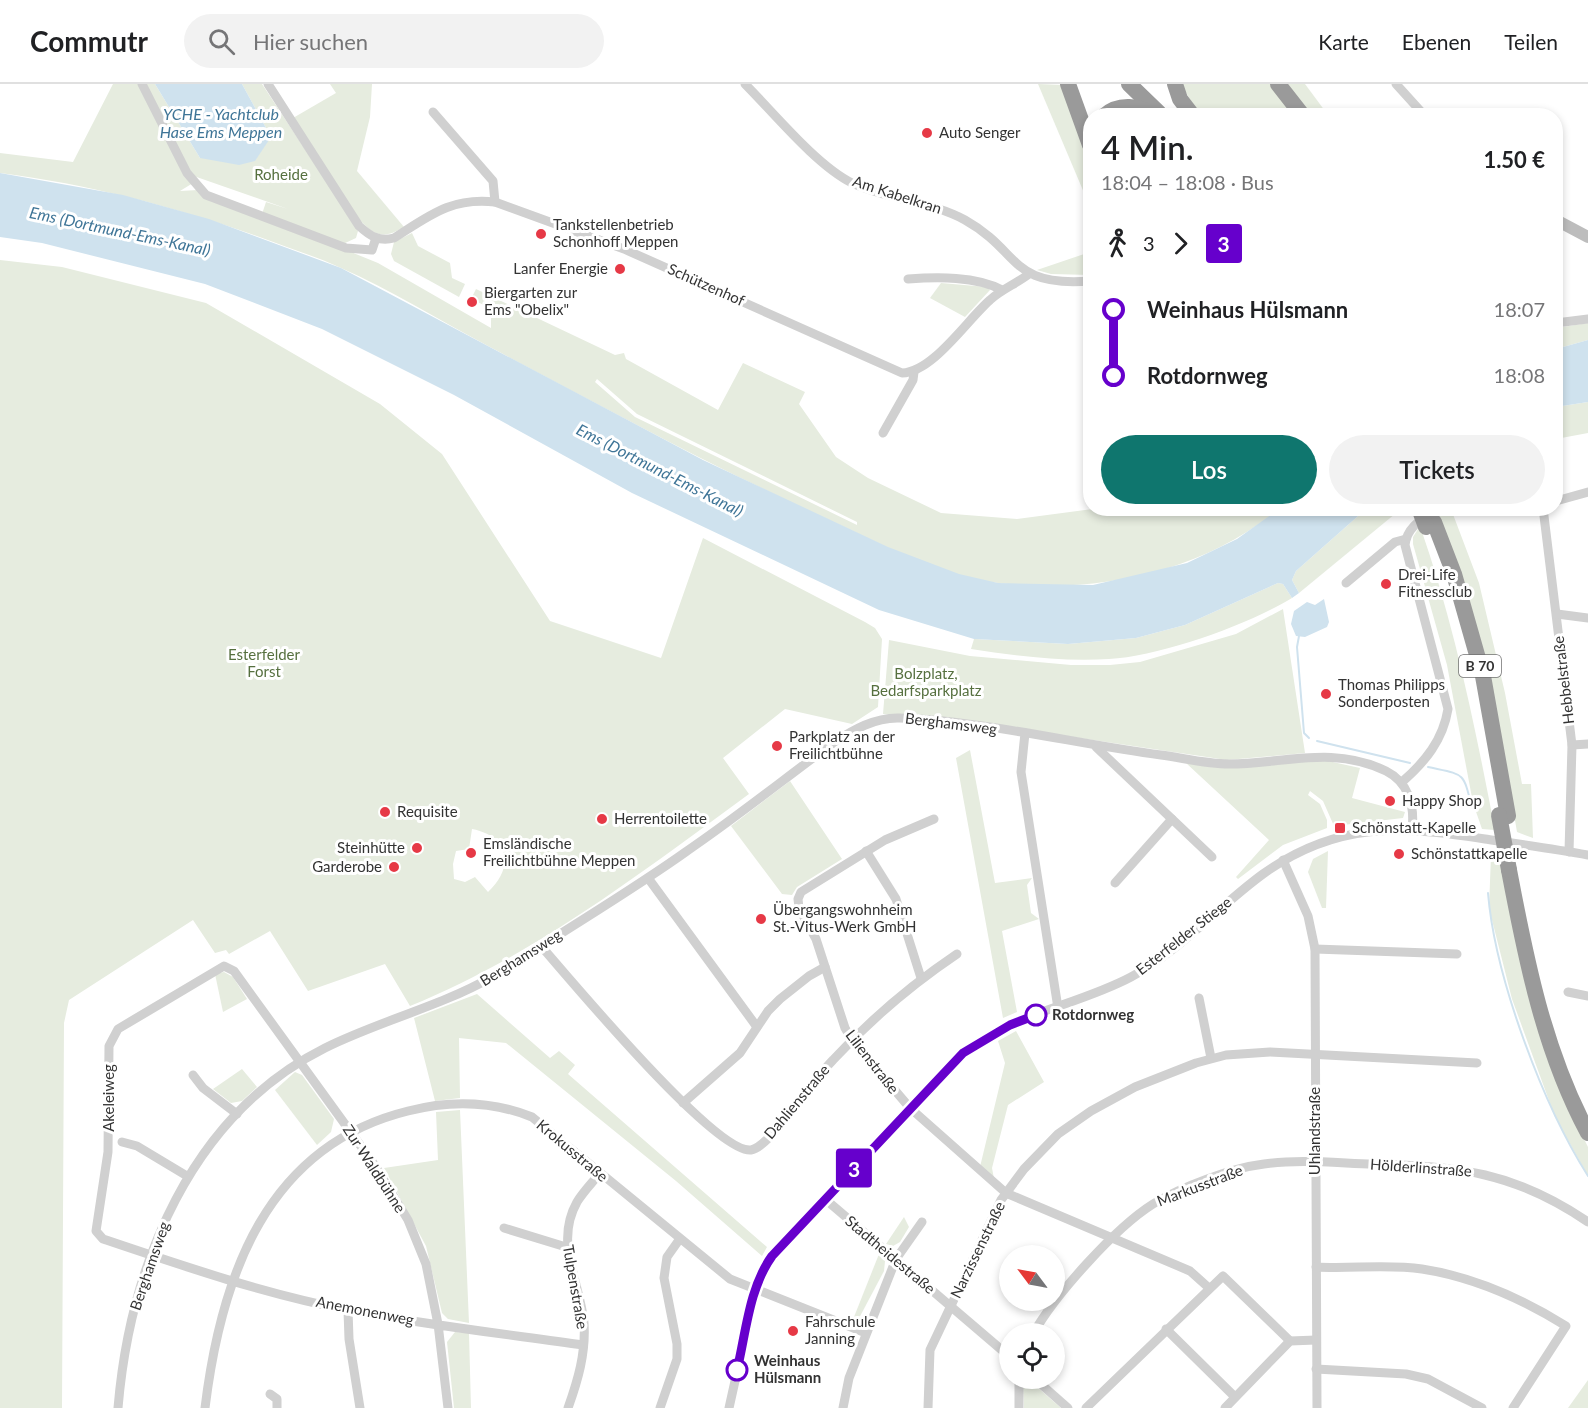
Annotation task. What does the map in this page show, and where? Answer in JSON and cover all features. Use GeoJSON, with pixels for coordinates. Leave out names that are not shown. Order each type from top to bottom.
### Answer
{"type":"FeatureCollection","features":[{"type":"Feature","properties":{"kind":"highway"},"geometry":{"type":"LineString","coordinates":[[1068,84],[1083,126]]}},
{"type":"Feature","properties":{"kind":"highway"},"geometry":{"type":"LineString","coordinates":[[1129,84],[1154,108]]}},
{"type":"Feature","properties":{"kind":"highway"},"geometry":{"type":"LineString","coordinates":[[1142,84],[1166,108]]}},
{"type":"Feature","properties":{"kind":"highway"},"geometry":{"type":"LineString","coordinates":[[1175,84],[1180,99],[1187,108]]}},
{"type":"Feature","properties":{"kind":"highway"},"geometry":{"type":"LineString","coordinates":[[1278,84],[1297,108]]}},
{"type":"Feature","properties":{"kind":"highway"},"geometry":{"type":"LineString","coordinates":[[1116,108],[1138,108]]}},
{"type":"Feature","properties":{"kind":"highway","name":"B 70"},"geometry":{"type":"LineString","coordinates":[[1432,516],[1454,574],[1483,676],[1524,948],[1546,1032],[1588,1133]]}},
{"type":"Feature","properties":{"kind":"highway","name":"B 70"},"geometry":{"type":"LineString","coordinates":[[1513,869],[1555,1030],[1588,1114]]}},
{"type":"Feature","properties":{"kind":"street"},"geometry":{"type":"LineString","coordinates":[[142,84],[187,173],[206,195],[346,248],[372,250],[376,238],[359,226],[268,84]]}},
{"type":"Feature","properties":{"kind":"street","name":"Am Kabelkran"},"geometry":{"type":"LineString","coordinates":[[745,84],[835,172],[862,186],[955,215],[980,231],[1029,274]]}},
{"type":"Feature","properties":{"kind":"street"},"geometry":{"type":"LineString","coordinates":[[1396,84],[1418,108]]}},
{"type":"Feature","properties":{"kind":"street"},"geometry":{"type":"LineString","coordinates":[[433,112],[493,181],[495,202]]}},
{"type":"Feature","properties":{"kind":"street","name":"Schützenhof"},"geometry":{"type":"LineString","coordinates":[[376,238],[394,238],[440,208],[474,200],[495,202],[624,249],[894,370],[914,372]]}},
{"type":"Feature","properties":{"kind":"street"},"geometry":{"type":"LineString","coordinates":[[1563,224],[1588,237]]}},
{"type":"Feature","properties":{"kind":"street"},"geometry":{"type":"LineString","coordinates":[[883,433],[912,380],[914,372],[931,360],[1002,290],[1029,274],[1039,279],[1083,281]]}},
{"type":"Feature","properties":{"kind":"street"},"geometry":{"type":"LineString","coordinates":[[908,279],[984,282],[1002,290]]}},
{"type":"Feature","properties":{"kind":"street"},"geometry":{"type":"LineString","coordinates":[[1563,322],[1588,319]]}},
{"type":"Feature","properties":{"kind":"street"},"geometry":{"type":"LineString","coordinates":[[1563,499],[1588,492]]}},
{"type":"Feature","properties":{"kind":"street"},"geometry":{"type":"LineString","coordinates":[[1412,829],[1410,804],[1402,782],[1437,743],[1446,724],[1448,708],[1407,551],[1406,539],[1415,525],[1432,516]]}},
{"type":"Feature","properties":{"kind":"street","name":"Hebbelstraße"},"geometry":{"type":"LineString","coordinates":[[1544,516],[1572,744],[1569,852]]}},
{"type":"Feature","properties":{"kind":"street"},"geometry":{"type":"LineString","coordinates":[[1347,583],[1395,542],[1406,539]]}},
{"type":"Feature","properties":{"kind":"street"},"geometry":{"type":"LineString","coordinates":[[1557,614],[1588,618]]}},
{"type":"Feature","properties":{"kind":"street","name":"Berghamsweg"},"geometry":{"type":"LineString","coordinates":[[118,1408],[129,1330],[151,1255],[187,1176],[216,1136],[237,1114],[300,1062],[349,1037],[464,992],[541,946],[648,878],[833,743],[865,725],[900,718],[1227,764],[1311,755],[1326,756],[1375,767],[1402,782]]}},
{"type":"Feature","properties":{"kind":"street"},"geometry":{"type":"LineString","coordinates":[[1025,734],[1021,772],[1058,1008]]}},
{"type":"Feature","properties":{"kind":"street"},"geometry":{"type":"LineString","coordinates":[[1572,744],[1588,744]]}},
{"type":"Feature","properties":{"kind":"street"},"geometry":{"type":"LineString","coordinates":[[1096,747],[1212,857]]}},
{"type":"Feature","properties":{"kind":"street","name":"Lilienstraße"},"geometry":{"type":"LineString","coordinates":[[934,819],[904,830],[866,851],[807,887],[798,899],[825,967],[845,1028],[852,1040],[910,1108],[1006,1193],[1112,1240],[1190,1271],[1209,1288]]}},
{"type":"Feature","properties":{"kind":"street"},"geometry":{"type":"LineString","coordinates":[[1115,883],[1172,819]]}},
{"type":"Feature","properties":{"kind":"street","name":"Esterfelder Stiege"},"geometry":{"type":"LineString","coordinates":[[729,1408],[756,1290],[772,1256],[963,1053],[984,1039],[1010,1025],[1090,997],[1133,976],[1283,860],[1304,849],[1343,836],[1412,829],[1588,855]]}},
{"type":"Feature","properties":{"kind":"street"},"geometry":{"type":"LineString","coordinates":[[866,851],[896,899],[921,978]]}},
{"type":"Feature","properties":{"kind":"street","name":"Uhlandstraße"},"geometry":{"type":"LineString","coordinates":[[1283,860],[1308,916],[1315,949],[1317,1408]]}},
{"type":"Feature","properties":{"kind":"street"},"geometry":{"type":"LineString","coordinates":[[648,878],[757,1027]]}},
{"type":"Feature","properties":{"kind":"street","name":"Dahlienstraße"},"geometry":{"type":"LineString","coordinates":[[541,946],[683,1103],[738,1149],[756,1149],[788,1116],[825,1068],[864,1027],[921,978],[957,954]]}},
{"type":"Feature","properties":{"kind":"street"},"geometry":{"type":"LineString","coordinates":[[1315,949],[1457,954]]}},
{"type":"Feature","properties":{"kind":"street","name":"Zur Waldbühne"},"geometry":{"type":"LineString","coordinates":[[224,966],[234,971],[350,1131],[389,1188],[419,1245],[426,1264],[438,1324],[448,1408]]}},
{"type":"Feature","properties":{"kind":"street","name":"Akeleiweg"},"geometry":{"type":"LineString","coordinates":[[151,1255],[103,1239],[96,1231],[108,1152],[109,1041],[118,1029],[224,966]]}},
{"type":"Feature","properties":{"kind":"street"},"geometry":{"type":"LineString","coordinates":[[683,1103],[740,1053],[757,1027],[780,999],[809,976],[825,967]]}},
{"type":"Feature","properties":{"kind":"street"},"geometry":{"type":"LineString","coordinates":[[1568,992],[1588,996]]}},
{"type":"Feature","properties":{"kind":"street"},"geometry":{"type":"LineString","coordinates":[[1199,998],[1211,1058]]}},
{"type":"Feature","properties":{"kind":"street","name":"Narzissenstraße"},"geometry":{"type":"LineString","coordinates":[[928,1408],[930,1350],[1006,1193],[1058,1134],[1090,1111],[1135,1087],[1211,1058],[1270,1052],[1477,1063]]}},
{"type":"Feature","properties":{"kind":"street"},"geometry":{"type":"LineString","coordinates":[[193,1075],[203,1088],[237,1114]]}},
{"type":"Feature","properties":{"kind":"street","name":"Krokusstraße"},"geometry":{"type":"LineString","coordinates":[[205,1408],[216,1338],[231,1281],[247,1246],[282,1189],[314,1156],[350,1131],[377,1119],[427,1107],[460,1103],[492,1105],[532,1117],[679,1240],[730,1279],[866,1333]]}},
{"type":"Feature","properties":{"kind":"street"},"geometry":{"type":"LineString","coordinates":[[122,1142],[137,1146],[187,1176]]}},
{"type":"Feature","properties":{"kind":"street","name":"Hölderlinstraße"},"geometry":{"type":"LineString","coordinates":[[1315,1162],[1402,1164],[1470,1170],[1520,1184],[1564,1205],[1588,1222]]}},
{"type":"Feature","properties":{"kind":"street","name":"Markusstraße"},"geometry":{"type":"LineString","coordinates":[[1040,1323],[1063,1290],[1112,1240],[1154,1204],[1209,1179],[1265,1163],[1315,1162]]}},
{"type":"Feature","properties":{"kind":"street","name":"Tulpenstraße"},"geometry":{"type":"LineString","coordinates":[[568,1408],[579,1376],[583,1346],[581,1307],[566,1247],[577,1202],[600,1173]]}},
{"type":"Feature","properties":{"kind":"street","name":"Stadtheidestraße"},"geometry":{"type":"LineString","coordinates":[[825,1199],[999,1348]]}},
{"type":"Feature","properties":{"kind":"street"},"geometry":{"type":"LineString","coordinates":[[843,1408],[849,1378],[896,1259],[922,1222]]}},
{"type":"Feature","properties":{"kind":"street"},"geometry":{"type":"LineString","coordinates":[[504,1228],[566,1247]]}},
{"type":"Feature","properties":{"kind":"street"},"geometry":{"type":"LineString","coordinates":[[660,1408],[676,1359],[677,1344],[664,1278],[664,1267],[679,1240]]}},
{"type":"Feature","properties":{"kind":"street","name":"Anemonenweg"},"geometry":{"type":"LineString","coordinates":[[151,1255],[231,1281],[348,1310],[583,1346]]}},
{"type":"Feature","properties":{"kind":"street"},"geometry":{"type":"LineString","coordinates":[[1316,1267],[1420,1269],[1478,1282],[1539,1309],[1566,1326],[1513,1408]]}},
{"type":"Feature","properties":{"kind":"street"},"geometry":{"type":"LineString","coordinates":[[1086,1408],[1223,1276],[1290,1341],[1316,1341]]}},
{"type":"Feature","properties":{"kind":"street"},"geometry":{"type":"LineString","coordinates":[[348,1310],[349,1339],[360,1408]]}},
{"type":"Feature","properties":{"kind":"street"},"geometry":{"type":"LineString","coordinates":[[1166,1329],[1235,1397]]}},
{"type":"Feature","properties":{"kind":"street"},"geometry":{"type":"LineString","coordinates":[[1225,1408],[1290,1341]]}},
{"type":"Feature","properties":{"kind":"street"},"geometry":{"type":"LineString","coordinates":[[1316,1369],[1417,1376],[1428,1379],[1482,1408]]}},
{"type":"Feature","properties":{"kind":"street"},"geometry":{"type":"LineString","coordinates":[[1019,1389],[1019,1408]]}},
{"type":"Feature","properties":{"kind":"street"},"geometry":{"type":"LineString","coordinates":[[1046,1389],[1068,1408]]}},
{"type":"Feature","properties":{"kind":"street"},"geometry":{"type":"LineString","coordinates":[[270,1394],[277,1399],[277,1408]]}},
{"type":"Feature","properties":{"kind":"green space","name":"Roheide"},"geometry":{"type":"Polygon","coordinates":[[[113,84],[155,84],[200,158],[271,137],[242,84],[262,84],[352,221],[358,231],[356,238],[343,244],[262,214],[266,202],[288,209],[188,174],[193,183],[180,191],[198,190],[378,263],[491,328],[491,314],[484,311],[486,306],[471,299],[476,289],[615,355],[624,353],[626,359],[718,410],[743,363],[805,392],[799,404],[836,457],[868,478],[941,513],[1017,519],[1083,510],[1083,516],[1269,516],[1216,549],[1182,563],[1146,574],[1110,581],[1036,586],[998,583],[954,574],[890,549],[743,479],[657,436],[333,264],[242,231],[140,200],[71,184],[0,173],[0,153],[73,162],[113,84]],[[597,379],[595,382],[635,417],[857,525],[857,522],[637,414],[597,379]]]}},
{"type":"Feature","properties":{"kind":"green space"},"geometry":{"type":"Polygon","coordinates":[[[330,84],[372,84],[370,117],[357,171],[404,227],[397,231],[385,234],[375,233],[359,219],[293,118],[336,93],[330,84]]]}},
{"type":"Feature","properties":{"kind":"green space"},"geometry":{"type":"Polygon","coordinates":[[[1038,84],[1063,85],[1083,146],[1083,190],[1038,84]]]}},
{"type":"Feature","properties":{"kind":"green space"},"geometry":{"type":"Polygon","coordinates":[[[1181,84],[1271,84],[1291,108],[1195,108],[1181,84]]]}},
{"type":"Feature","properties":{"kind":"green space"},"geometry":{"type":"Polygon","coordinates":[[[1288,84],[1305,84],[1323,108],[1304,108],[1288,84]]]}},
{"type":"Feature","properties":{"kind":"green space"},"geometry":{"type":"Polygon","coordinates":[[[412,233],[418,246],[450,263],[452,278],[465,284],[459,297],[394,261],[391,254],[394,242],[412,233]]]}},
{"type":"Feature","properties":{"kind":"green space"},"geometry":{"type":"Polygon","coordinates":[[[1083,254],[1083,275],[1051,274],[1037,270],[1083,254]]]}},
{"type":"Feature","properties":{"kind":"green space","name":"Esterfelder Forst"},"geometry":{"type":"Polygon","coordinates":[[[0,260],[62,267],[206,303],[380,404],[442,454],[550,621],[661,658],[703,538],[875,628],[882,639],[878,707],[852,724],[785,709],[723,758],[749,794],[627,882],[544,938],[456,986],[410,1006],[385,964],[308,991],[270,931],[229,954],[226,950],[215,953],[193,920],[69,1000],[64,1023],[62,1408],[0,1408],[0,260]],[[472,829],[469,849],[456,851],[453,864],[454,879],[465,882],[475,877],[488,892],[497,882],[505,863],[500,845],[494,838],[472,829]]]}},
{"type":"Feature","properties":{"kind":"green space"},"geometry":{"type":"Polygon","coordinates":[[[941,283],[987,287],[990,290],[965,317],[930,298],[941,283]]]}},
{"type":"Feature","properties":{"kind":"green space"},"geometry":{"type":"Polygon","coordinates":[[[1588,323],[1588,340],[1563,347],[1563,327],[1588,323]]]}},
{"type":"Feature","properties":{"kind":"green space"},"geometry":{"type":"Polygon","coordinates":[[[1588,402],[1588,433],[1563,438],[1563,406],[1588,402]]]}},
{"type":"Feature","properties":{"kind":"green space"},"geometry":{"type":"Polygon","coordinates":[[[1358,516],[1392,516],[1299,593],[1292,580],[1296,571],[1358,516]]]}},
{"type":"Feature","properties":{"kind":"green space"},"geometry":{"type":"Polygon","coordinates":[[[1439,516],[1454,516],[1479,583],[1505,693],[1522,784],[1531,784],[1533,838],[1517,832],[1504,755],[1449,542],[1439,516]]]}},
{"type":"Feature","properties":{"kind":"green space"},"geometry":{"type":"Polygon","coordinates":[[[1420,526],[1454,639],[1495,830],[1482,829],[1473,803],[1447,665],[1413,544],[1413,537],[1420,526]]]}},
{"type":"Feature","properties":{"kind":"green space"},"geometry":{"type":"Polygon","coordinates":[[[1278,583],[1283,584],[1292,598],[1252,618],[1203,638],[1130,657],[1075,660],[971,649],[974,639],[1068,644],[1136,638],[1185,625],[1278,583]]]}},
{"type":"Feature","properties":{"kind":"green space","name":"Bolzplatz, Bedarfsparkplatz"},"geometry":{"type":"Polygon","coordinates":[[[1283,609],[1305,753],[1227,760],[985,724],[883,714],[889,640],[970,656],[1071,665],[1110,665],[1140,662],[1236,634],[1283,609]]]}},
{"type":"Feature","properties":{"kind":"green space"},"geometry":{"type":"Polygon","coordinates":[[[970,750],[995,883],[1032,878],[1027,885],[1031,913],[1039,919],[1002,931],[1017,1012],[1003,1018],[956,758],[970,750]]]}},
{"type":"Feature","properties":{"kind":"green space"},"geometry":{"type":"Polygon","coordinates":[[[1309,760],[1328,761],[1360,768],[1352,798],[1405,812],[1403,818],[1334,826],[1323,801],[1310,791],[1308,795],[1320,804],[1327,820],[1327,828],[1283,845],[1238,879],[1236,877],[1269,840],[1186,763],[1228,768],[1309,760]]]}},
{"type":"Feature","properties":{"kind":"green space"},"geometry":{"type":"Polygon","coordinates":[[[790,781],[842,859],[797,887],[792,895],[782,894],[731,826],[790,781]]]}},
{"type":"Feature","properties":{"kind":"green space"},"geometry":{"type":"Polygon","coordinates":[[[1328,851],[1326,908],[1322,908],[1308,872],[1313,859],[1328,851]]]}},
{"type":"Feature","properties":{"kind":"green space"},"geometry":{"type":"Polygon","coordinates":[[[1491,855],[1502,866],[1573,1117],[1588,1147],[1588,1176],[1555,1117],[1512,999],[1489,908],[1491,855]]]}},
{"type":"Feature","properties":{"kind":"green space"},"geometry":{"type":"Polygon","coordinates":[[[224,972],[233,977],[247,999],[223,1012],[215,974],[224,972]]]}},
{"type":"Feature","properties":{"kind":"green space"},"geometry":{"type":"Polygon","coordinates":[[[477,994],[550,1058],[559,1051],[575,1065],[568,1074],[767,1247],[762,1256],[676,1181],[506,1043],[459,1038],[460,1098],[435,1101],[414,1018],[477,994]]]}},
{"type":"Feature","properties":{"kind":"green space"},"geometry":{"type":"Polygon","coordinates":[[[1016,1031],[1044,1082],[1008,1105],[992,1168],[995,1184],[979,1171],[1005,1063],[998,1041],[1016,1031]]]}},
{"type":"Feature","properties":{"kind":"green space"},"geometry":{"type":"Polygon","coordinates":[[[242,1069],[257,1087],[242,1101],[231,1103],[213,1089],[242,1069]]]}},
{"type":"Feature","properties":{"kind":"green space"},"geometry":{"type":"Polygon","coordinates":[[[295,1072],[302,1075],[334,1119],[331,1132],[317,1145],[275,1090],[295,1072]]]}},
{"type":"Feature","properties":{"kind":"green space"},"geometry":{"type":"Polygon","coordinates":[[[460,1110],[469,1323],[448,1319],[442,1313],[426,1246],[384,1168],[438,1160],[436,1112],[460,1110]]]}},
{"type":"Feature","properties":{"kind":"green space"},"geometry":{"type":"Polygon","coordinates":[[[904,1217],[909,1227],[900,1242],[893,1246],[886,1244],[904,1217]]]}},
{"type":"Feature","properties":{"kind":"green space"},"geometry":{"type":"Polygon","coordinates":[[[879,1254],[885,1261],[884,1271],[857,1322],[852,1322],[879,1254]]]}},
{"type":"Feature","properties":{"kind":"green space"},"geometry":{"type":"Polygon","coordinates":[[[455,1332],[469,1333],[471,1408],[454,1408],[447,1342],[455,1332]]]}},
{"type":"Feature","properties":{"kind":"green space"},"geometry":{"type":"Polygon","coordinates":[[[1588,1380],[1588,1408],[1568,1408],[1588,1380]]]}},
{"type":"Feature","properties":{"kind":"green space"},"geometry":{"type":"Polygon","coordinates":[[[1023,1389],[1039,1389],[1061,1408],[1024,1408],[1023,1389]]]}},
{"type":"Feature","properties":{"kind":"water","name":"YCHE - Yachtclub Hase Ems Meppen"},"geometry":{"type":"Polygon","coordinates":[[[155,84],[242,84],[271,137],[255,161],[239,165],[200,158],[155,84]]]}},
{"type":"Feature","properties":{"kind":"water","name":"Ems (Dortmund-Ems-Kanal)"},"geometry":{"type":"Polygon","coordinates":[[[0,173],[123,195],[209,219],[341,268],[703,460],[888,547],[959,574],[998,583],[1093,585],[1187,563],[1237,539],[1269,516],[1358,516],[1296,571],[1292,580],[1299,593],[1292,598],[1283,584],[1278,583],[1185,625],[1136,638],[1068,644],[974,639],[879,610],[632,493],[454,395],[322,329],[205,284],[42,243],[0,237],[0,173]]]}},
{"type":"Feature","properties":{"kind":"water"},"geometry":{"type":"Polygon","coordinates":[[[1588,340],[1588,402],[1563,406],[1563,347],[1588,340]]]}},
{"type":"Feature","properties":{"kind":"water"},"geometry":{"type":"Polygon","coordinates":[[[1324,599],[1329,622],[1327,627],[1305,637],[1296,636],[1291,624],[1294,611],[1307,602],[1315,605],[1324,599]]]}},
{"type":"Feature","properties":{"kind":"waterway"},"geometry":{"type":"LineString","coordinates":[[1299,636],[1297,647],[1304,733],[1309,738]]}},
{"type":"Feature","properties":{"kind":"waterway"},"geometry":{"type":"LineString","coordinates":[[1317,741],[1410,763]]}},
{"type":"Feature","properties":{"kind":"waterway"},"geometry":{"type":"LineString","coordinates":[[1428,767],[1460,777],[1467,787],[1472,808]]}},
{"type":"Feature","properties":{"kind":"waterway"},"geometry":{"type":"LineString","coordinates":[[1488,893],[1492,927],[1500,963],[1524,1040],[1554,1114],[1588,1176]]}},
{"type":"Feature","properties":{"kind":"bus line","name":"3"},"geometry":{"type":"LineString","coordinates":[[737,1370],[756,1290],[772,1256],[963,1053],[1010,1025],[1036,1015]]}},
{"type":"Feature","properties":{"kind":"place","name":"Auto Senger"},"geometry":{"type":"Point","coordinates":[927,133]}},
{"type":"Feature","properties":{"kind":"place","name":"Tankstellenbetrieb Schonhoff Meppen"},"geometry":{"type":"Point","coordinates":[541,234]}},
{"type":"Feature","properties":{"kind":"place","name":"Lanfer Energie"},"geometry":{"type":"Point","coordinates":[620,269]}},
{"type":"Feature","properties":{"kind":"place","name":"Biergarten zur Ems \"Obelix\""},"geometry":{"type":"Point","coordinates":[472,302]}},
{"type":"Feature","properties":{"kind":"place","name":"Drei-Life Fitnessclub"},"geometry":{"type":"Point","coordinates":[1386,584]}},
{"type":"Feature","properties":{"kind":"place","name":"Thomas Philipps Sonderposten"},"geometry":{"type":"Point","coordinates":[1326,694]}},
{"type":"Feature","properties":{"kind":"place","name":"Parkplatz an der Freilichtbühne"},"geometry":{"type":"Point","coordinates":[777,746]}},
{"type":"Feature","properties":{"kind":"place","name":"Happy Shop"},"geometry":{"type":"Point","coordinates":[1390,801]}},
{"type":"Feature","properties":{"kind":"place","name":"Requisite"},"geometry":{"type":"Point","coordinates":[385,812]}},
{"type":"Feature","properties":{"kind":"place","name":"Herrentoilette"},"geometry":{"type":"Point","coordinates":[602,819]}},
{"type":"Feature","properties":{"kind":"place","name":"Schönstatt-Kapelle"},"geometry":{"type":"Point","coordinates":[1340,828]}},
{"type":"Feature","properties":{"kind":"place","name":"Steinhütte"},"geometry":{"type":"Point","coordinates":[417,848]}},
{"type":"Feature","properties":{"kind":"place","name":"Emsländische Freilichtbühne Meppen"},"geometry":{"type":"Point","coordinates":[471,853]}},
{"type":"Feature","properties":{"kind":"place","name":"Schönstattkapelle"},"geometry":{"type":"Point","coordinates":[1399,854]}},
{"type":"Feature","properties":{"kind":"place","name":"Garderobe"},"geometry":{"type":"Point","coordinates":[394,867]}},
{"type":"Feature","properties":{"kind":"place","name":"Übergangswohnheim St.-Vitus-Werk GmbH"},"geometry":{"type":"Point","coordinates":[761,919]}},
{"type":"Feature","properties":{"kind":"place","name":"Rotdornweg"},"geometry":{"type":"Point","coordinates":[1036,1015]}},
{"type":"Feature","properties":{"kind":"place","name":"Fahrschule Janning"},"geometry":{"type":"Point","coordinates":[793,1331]}},
{"type":"Feature","properties":{"kind":"place","name":"Weinhaus Hülsmann"},"geometry":{"type":"Point","coordinates":[737,1370]}}]}
